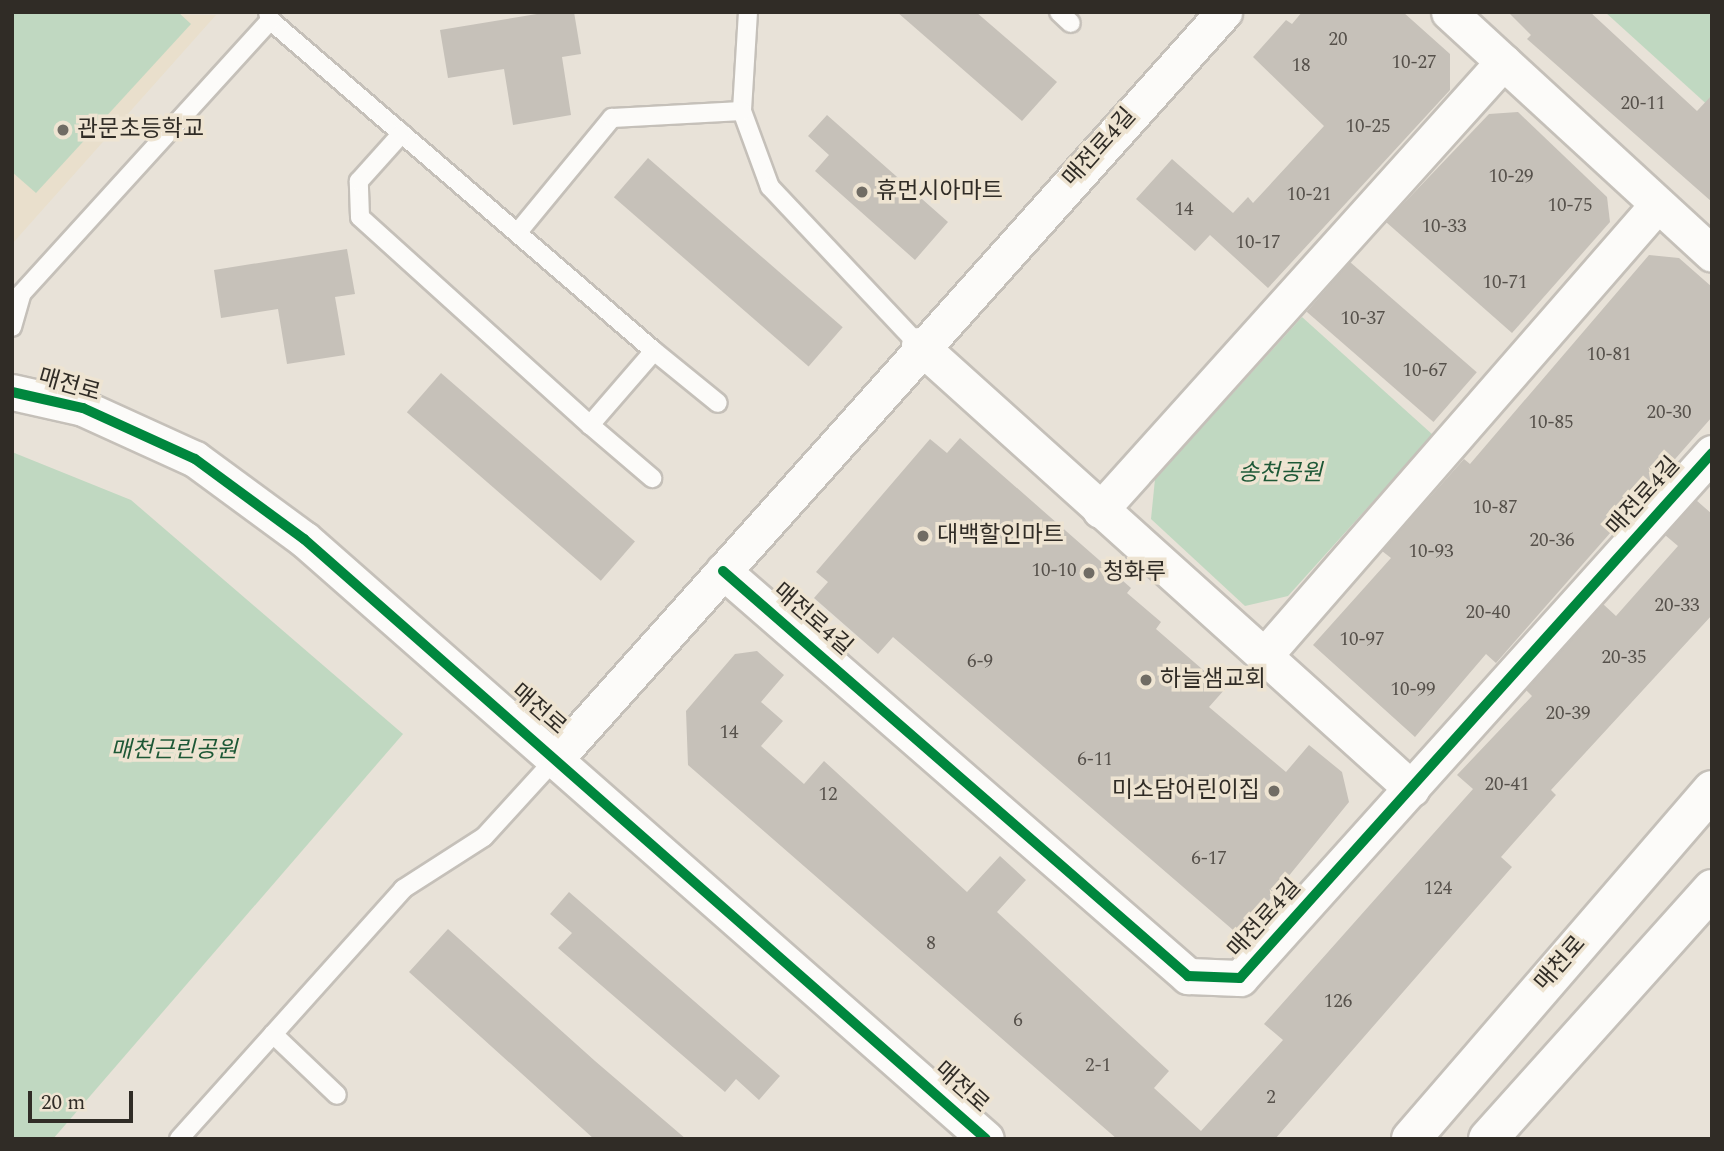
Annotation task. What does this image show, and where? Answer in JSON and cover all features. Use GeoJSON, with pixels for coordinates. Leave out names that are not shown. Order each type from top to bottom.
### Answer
{"type":"FeatureCollection","features":[{"type":"Feature","properties":{"kind":"main road","name":"매천로"},"geometry":{"type":"LineString","coordinates":[[1410,1139],[1712,790]]}},
{"type":"Feature","properties":{"kind":"main road"},"geometry":{"type":"LineString","coordinates":[[1489,1139],[1712,889]]}},
{"type":"Feature","properties":{"kind":"street","name":"매전로4길"},"geometry":{"type":"LineString","coordinates":[[558,755],[723,571],[919,345],[1224,12]]}},
{"type":"Feature","properties":{"kind":"street"},"geometry":{"type":"LineString","coordinates":[[1449,12],[1712,254]]}},
{"type":"Feature","properties":{"kind":"street"},"geometry":{"type":"LineString","coordinates":[[1100,510],[1503,62]]}},
{"type":"Feature","properties":{"kind":"street"},"geometry":{"type":"LineString","coordinates":[[1264,656],[1657,205]]}},
{"type":"Feature","properties":{"kind":"street"},"geometry":{"type":"LineString","coordinates":[[919,345],[1412,789]]}},
{"type":"Feature","properties":{"kind":"street","name":"매전로"},"geometry":{"type":"LineString","coordinates":[[12,392],[83,408],[195,459],[304,538],[558,755],[986,1139]]}},
{"type":"Feature","properties":{"kind":"street","name":"매전로4길"},"geometry":{"type":"LineString","coordinates":[[723,571],[1188,976],[1240,978],[1712,453]]}},
{"type":"Feature","properties":{"kind":"lane"},"geometry":{"type":"LineString","coordinates":[[748,12],[742,111],[770,187],[919,345]]}},
{"type":"Feature","properties":{"kind":"lane"},"geometry":{"type":"LineString","coordinates":[[12,327],[22,293],[269,16],[654,351],[718,403]]}},
{"type":"Feature","properties":{"kind":"lane"},"geometry":{"type":"LineString","coordinates":[[518,232],[612,118],[742,111]]}},
{"type":"Feature","properties":{"kind":"lane"},"geometry":{"type":"LineString","coordinates":[[402,133],[359,181],[360,217],[652,478]]}},
{"type":"Feature","properties":{"kind":"lane"},"geometry":{"type":"LineString","coordinates":[[590,425],[654,351]]}},
{"type":"Feature","properties":{"kind":"lane"},"geometry":{"type":"LineString","coordinates":[[179,1139],[402,889],[484,837],[558,755]]}},
{"type":"Feature","properties":{"kind":"lane"},"geometry":{"type":"LineString","coordinates":[[273,1034],[337,1095]]}},
{"type":"Feature","properties":{"kind":"shaded area","name":"관문초등학교"},"geometry":{"type":"Polygon","coordinates":[[[12,12],[216,15],[12,244],[12,12]]]}},
{"type":"Feature","properties":{"kind":"green space","name":"관문초등학교"},"geometry":{"type":"Polygon","coordinates":[[[12,12],[178,12],[191,24],[36,193],[12,172],[12,12]]]}},
{"type":"Feature","properties":{"kind":"green space"},"geometry":{"type":"Polygon","coordinates":[[[1605,12],[1712,12],[1712,109],[1605,12]]]}},
{"type":"Feature","properties":{"kind":"green space","name":"송천공원"},"geometry":{"type":"Polygon","coordinates":[[[1302,317],[1433,435],[1288,596],[1245,606],[1151,519],[1155,479],[1302,317]]]}},
{"type":"Feature","properties":{"kind":"green space","name":"매천근린공원"},"geometry":{"type":"Polygon","coordinates":[[[12,452],[131,500],[403,734],[53,1139],[12,1139],[12,452]]]}},
{"type":"Feature","properties":{"kind":"building"},"geometry":{"type":"Polygon","coordinates":[[[549,12],[574,12],[581,54],[562,57],[571,115],[513,125],[504,69],[448,78],[440,30],[549,12]]]}},
{"type":"Feature","properties":{"kind":"building"},"geometry":{"type":"Polygon","coordinates":[[[897,12],[976,12],[1057,82],[1022,121],[897,12]]]}},
{"type":"Feature","properties":{"kind":"building"},"geometry":{"type":"Polygon","coordinates":[[[1302,12],[1403,12],[1450,54],[1450,90],[1268,288],[1210,235],[1195,251],[1136,199],[1172,159],[1233,213],[1248,197],[1253,203],[1324,126],[1253,57],[1286,20],[1292,24],[1302,12]]]}},
{"type":"Feature","properties":{"kind":"building"},"geometry":{"type":"Polygon","coordinates":[[[1508,12],[1590,12],[1697,111],[1712,95],[1712,202],[1527,39],[1531,35],[1508,12]]]}},
{"type":"Feature","properties":{"kind":"building"},"geometry":{"type":"Polygon","coordinates":[[[1518,112],[1607,197],[1610,222],[1512,333],[1386,222],[1489,114],[1518,112]]]}},
{"type":"Feature","properties":{"kind":"building"},"geometry":{"type":"Polygon","coordinates":[[[827,115],[948,222],[915,260],[815,171],[829,155],[808,136],[827,115]]]}},
{"type":"Feature","properties":{"kind":"building"},"geometry":{"type":"Polygon","coordinates":[[[648,158],[843,327],[809,367],[614,197],[648,158]]]}},
{"type":"Feature","properties":{"kind":"building"},"geometry":{"type":"Polygon","coordinates":[[[347,249],[355,294],[335,297],[345,355],[287,364],[278,309],[221,318],[214,270],[347,249]]]}},
{"type":"Feature","properties":{"kind":"building"},"geometry":{"type":"Polygon","coordinates":[[[1649,255],[1679,258],[1712,287],[1712,417],[1496,663],[1486,654],[1415,737],[1313,645],[1391,558],[1382,551],[1464,459],[1470,464],[1649,255]]]}},
{"type":"Feature","properties":{"kind":"building"},"geometry":{"type":"Polygon","coordinates":[[[1350,262],[1477,372],[1433,422],[1307,312],[1350,262]]]}},
{"type":"Feature","properties":{"kind":"building"},"geometry":{"type":"Polygon","coordinates":[[[441,373],[635,542],[601,581],[407,412],[441,373]]]}},
{"type":"Feature","properties":{"kind":"building"},"geometry":{"type":"Polygon","coordinates":[[[960,438],[1131,588],[1127,593],[1161,622],[1156,629],[1225,689],[1209,707],[1286,772],[1309,745],[1342,772],[1349,802],[1240,936],[893,637],[878,654],[814,598],[828,582],[816,572],[930,439],[947,453],[960,438]]]}},
{"type":"Feature","properties":{"kind":"building"},"geometry":{"type":"Polygon","coordinates":[[[1696,500],[1712,514],[1712,615],[1551,790],[1556,795],[1501,857],[1512,867],[1275,1139],[1117,1139],[688,765],[686,711],[735,654],[757,651],[784,675],[761,702],[783,721],[761,746],[804,784],[824,761],[967,892],[1000,856],[1026,880],[997,912],[1169,1071],[1154,1088],[1201,1131],[1283,1040],[1264,1024],[1473,789],[1457,775],[1532,696],[1526,690],[1603,604],[1616,616],[1678,546],[1665,535],[1696,500]]]}},
{"type":"Feature","properties":{"kind":"building"},"geometry":{"type":"Polygon","coordinates":[[[569,892],[780,1076],[759,1100],[736,1079],[725,1092],[558,948],[572,933],[550,914],[569,892]]]}},
{"type":"Feature","properties":{"kind":"building"},"geometry":{"type":"Polygon","coordinates":[[[448,929],[686,1139],[594,1139],[409,972],[448,929]]]}},
{"type":"Feature","properties":{"kind":"cycle path"},"geometry":{"type":"LineString","coordinates":[[12,392],[83,408],[195,459],[304,539],[986,1139]]}},
{"type":"Feature","properties":{"kind":"cycle path"},"geometry":{"type":"LineString","coordinates":[[723,571],[1188,976],[1240,978],[1712,453]]}},
{"type":"Feature","properties":{"kind":"place","name":"관문초등학교"},"geometry":{"type":"Point","coordinates":[63,130]}},
{"type":"Feature","properties":{"kind":"place","name":"휴먼시아마트"},"geometry":{"type":"Point","coordinates":[862,192]}},
{"type":"Feature","properties":{"kind":"place","name":"대백할인마트"},"geometry":{"type":"Point","coordinates":[923,536]}},
{"type":"Feature","properties":{"kind":"place","name":"청화루"},"geometry":{"type":"Point","coordinates":[1089,573]}},
{"type":"Feature","properties":{"kind":"place","name":"하늘샘교회"},"geometry":{"type":"Point","coordinates":[1146,680]}},
{"type":"Feature","properties":{"kind":"place","name":"미소담어린이집"},"geometry":{"type":"Point","coordinates":[1274,791]}}]}
